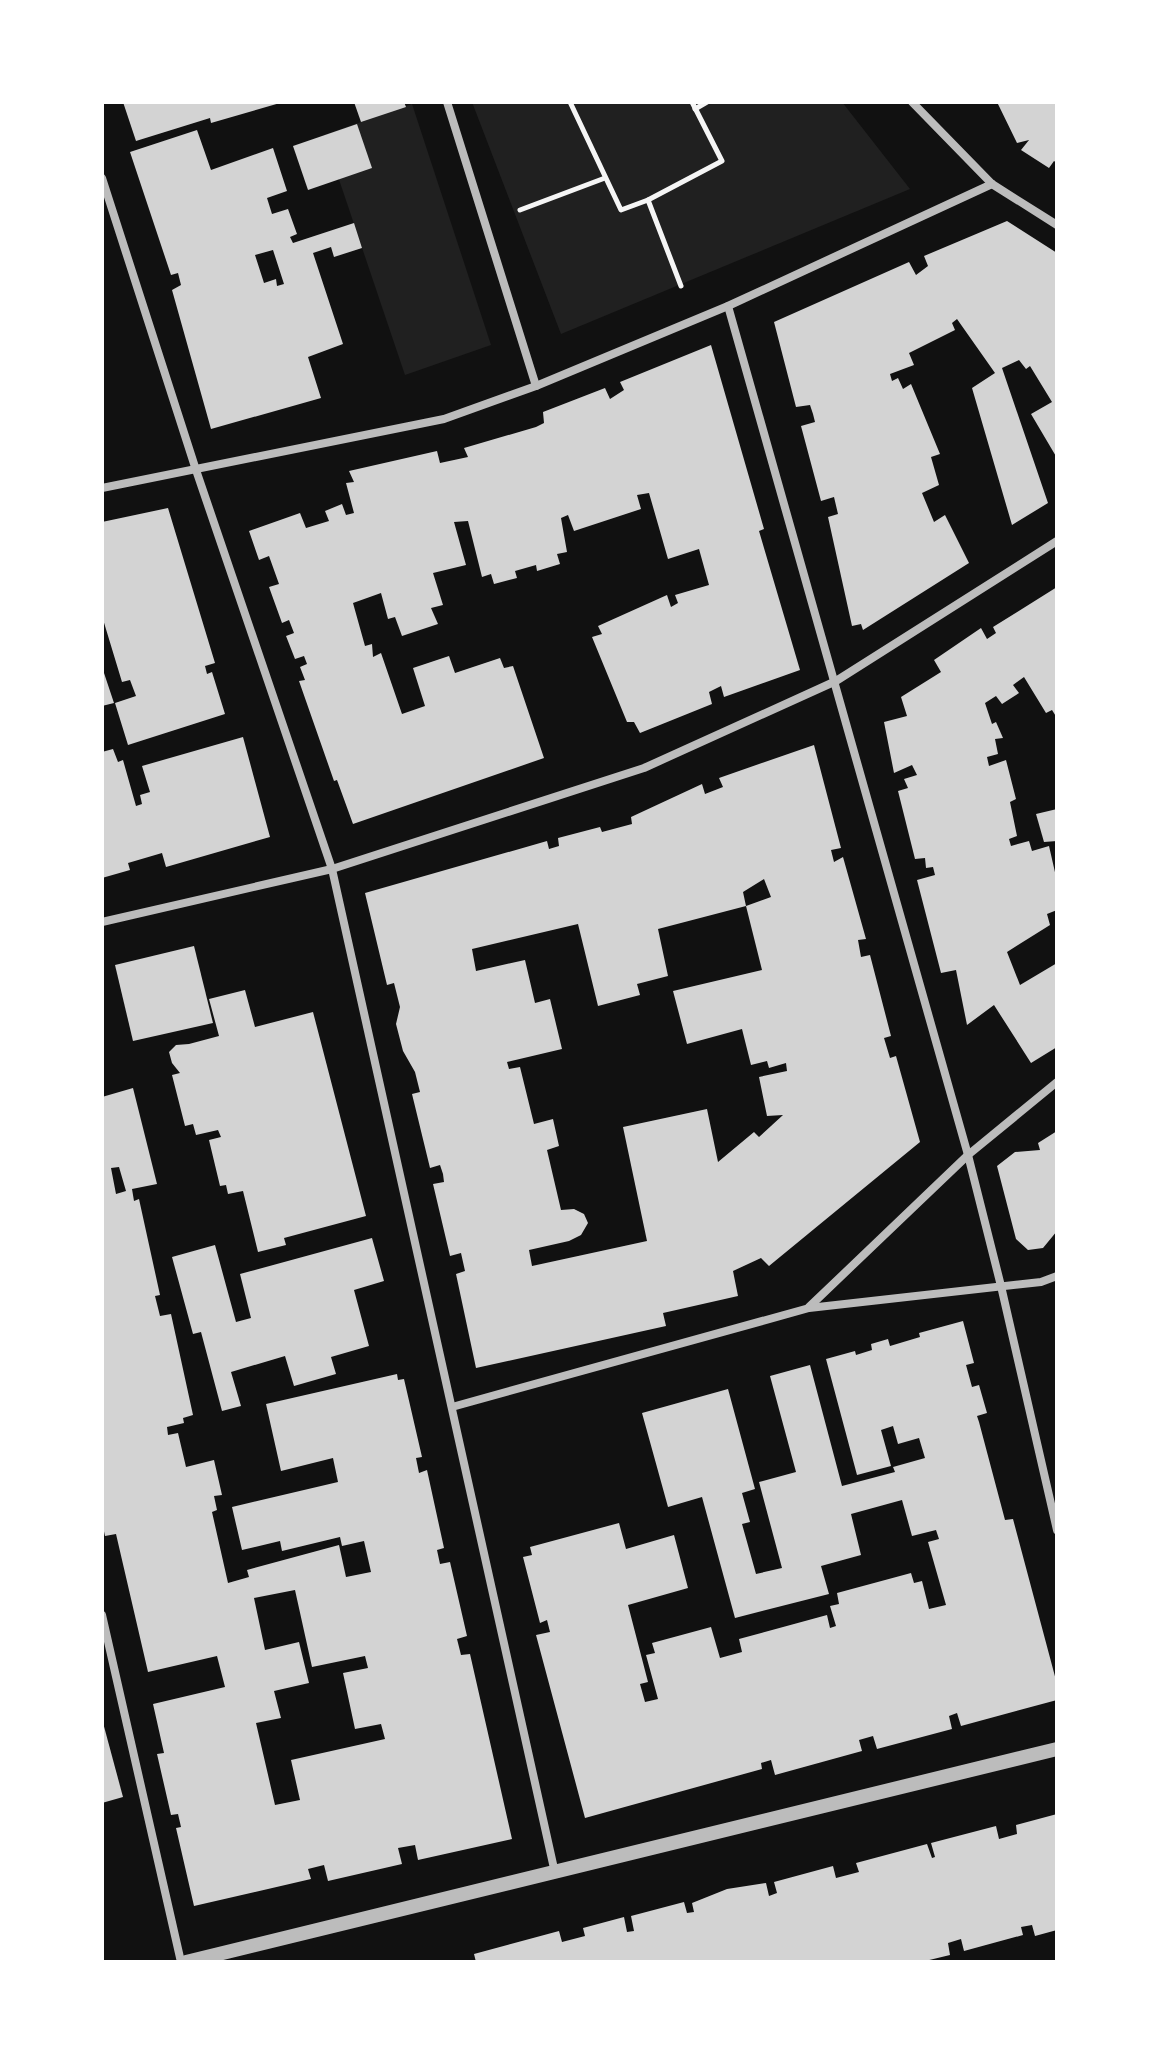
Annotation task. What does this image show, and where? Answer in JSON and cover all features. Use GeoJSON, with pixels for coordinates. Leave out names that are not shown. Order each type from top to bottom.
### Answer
{"type":"FeatureCollection","features":[{"type":"Feature","properties":{"kind":"street"},"geometry":{"type":"LineString","coordinates":[[447,102],[536,386]]}},
{"type":"Feature","properties":{"kind":"street"},"geometry":{"type":"LineString","coordinates":[[917,103],[992,184],[1057,225]]}},
{"type":"Feature","properties":{"kind":"street"},"geometry":{"type":"LineString","coordinates":[[102,178],[196,470],[332,869],[555,1873]]}},
{"type":"Feature","properties":{"kind":"street"},"geometry":{"type":"LineString","coordinates":[[102,488],[444,419],[536,386],[728,306],[992,184]]}},
{"type":"Feature","properties":{"kind":"street"},"geometry":{"type":"LineString","coordinates":[[728,306],[968,1155],[1057,1530]]}},
{"type":"Feature","properties":{"kind":"street"},"geometry":{"type":"LineString","coordinates":[[102,922],[332,869],[644,768],[836,681],[1057,541]]}},
{"type":"Feature","properties":{"kind":"street"},"geometry":{"type":"LineString","coordinates":[[809,1308],[968,1155],[1057,1082]]}},
{"type":"Feature","properties":{"kind":"street"},"geometry":{"type":"LineString","coordinates":[[452,1407],[809,1308],[1041,1282],[1057,1276]]}},
{"type":"Feature","properties":{"kind":"street"},"geometry":{"type":"LineString","coordinates":[[102,1615],[184,1962],[1057,1749]]}},
{"type":"Feature","properties":{"kind":"path"},"geometry":{"type":"LineString","coordinates":[[570,102],[621,210],[648,200],[722,161],[694,105],[707,102]]}},
{"type":"Feature","properties":{"kind":"path"},"geometry":{"type":"LineString","coordinates":[[485,223],[605,178]]}},
{"type":"Feature","properties":{"kind":"path"},"geometry":{"type":"LineString","coordinates":[[648,200],[695,320]]}},
{"type":"Feature","properties":{"kind":"shaded area"},"geometry":{"type":"Polygon","coordinates":[[[472,102],[842,102],[910,189],[561,334],[472,102]]]}},
{"type":"Feature","properties":{"kind":"shaded area"},"geometry":{"type":"Polygon","coordinates":[[[412,104],[491,345],[405,375],[324,135],[412,104]]]}},
{"type":"Feature","properties":{"kind":"building"},"geometry":{"type":"Polygon","coordinates":[[[123,102],[280,103],[211,123],[210,118],[136,141],[123,102]]]}},
{"type":"Feature","properties":{"kind":"building"},"geometry":{"type":"Polygon","coordinates":[[[354,102],[404,102],[406,107],[361,122],[354,102]]]}},
{"type":"Feature","properties":{"kind":"building"},"geometry":{"type":"Polygon","coordinates":[[[997,102],[1057,102],[1057,163],[1054,161],[1049,168],[1021,150],[1029,140],[1017,143],[997,102]]]}},
{"type":"Feature","properties":{"kind":"building"},"geometry":{"type":"Polygon","coordinates":[[[357,124],[372,168],[308,190],[293,146],[357,124]]]}},
{"type":"Feature","properties":{"kind":"building"},"geometry":{"type":"Polygon","coordinates":[[[197,130],[211,170],[273,148],[287,191],[267,198],[272,214],[288,209],[297,234],[290,237],[293,243],[354,223],[362,248],[334,257],[331,247],[313,253],[343,344],[308,357],[321,398],[211,429],[172,290],[181,285],[178,273],[171,275],[130,152],[197,130]],[[273,250],[255,255],[264,283],[276,279],[277,286],[284,284],[273,250]]]}},
{"type":"Feature","properties":{"kind":"building"},"geometry":{"type":"Polygon","coordinates":[[[1007,221],[1057,253],[1057,458],[1031,414],[1052,402],[1030,366],[1026,369],[1019,360],[1002,368],[1048,503],[1012,525],[972,388],[995,373],[957,319],[952,323],[955,330],[909,353],[914,365],[890,374],[892,381],[898,378],[903,389],[911,384],[940,454],[931,457],[939,485],[922,493],[934,522],[945,515],[969,563],[863,630],[861,624],[852,626],[828,517],[838,514],[834,497],[821,501],[801,426],[815,422],[813,414],[810,405],[796,407],[774,322],[909,262],[916,275],[928,266],[924,256],[1007,221]]]}},
{"type":"Feature","properties":{"kind":"building"},"geometry":{"type":"Polygon","coordinates":[[[711,345],[764,529],[759,531],[800,670],[724,697],[721,686],[709,692],[712,704],[640,733],[634,722],[627,722],[592,637],[602,634],[598,626],[667,595],[671,607],[678,603],[675,595],[709,585],[699,549],[668,559],[649,493],[637,495],[641,509],[574,531],[568,515],[561,518],[567,552],[557,554],[560,564],[537,571],[536,565],[515,571],[517,578],[494,584],[491,574],[482,577],[468,521],[454,522],[466,565],[433,573],[443,605],[431,608],[438,624],[402,636],[395,617],[388,619],[381,593],[353,603],[365,646],[372,644],[373,657],[381,653],[402,714],[425,706],[413,668],[449,656],[455,673],[500,658],[504,668],[513,666],[544,758],[353,824],[337,780],[334,781],[299,681],[305,680],[300,667],[307,664],[304,656],[295,659],[286,636],[294,633],[289,620],[282,623],[269,587],[279,584],[269,556],[259,560],[249,531],[300,513],[306,528],[329,521],[325,511],[342,504],[346,515],[354,513],[346,483],[354,482],[349,471],[437,451],[440,463],[468,457],[464,448],[536,427],[544,423],[543,412],[605,388],[610,399],[624,390],[620,382],[711,345]]]}},
{"type":"Feature","properties":{"kind":"building"},"geometry":{"type":"Polygon","coordinates":[[[168,508],[215,663],[205,666],[207,674],[212,672],[225,714],[128,745],[115,703],[136,696],[130,680],[122,682],[102,616],[102,522],[168,508]]]}},
{"type":"Feature","properties":{"kind":"building"},"geometry":{"type":"Polygon","coordinates":[[[1057,587],[1057,718],[1052,710],[1046,713],[1024,677],[1013,685],[1019,693],[1002,704],[996,696],[985,703],[992,724],[996,722],[1003,738],[995,739],[998,754],[987,757],[989,766],[1006,760],[1016,799],[1010,802],[1017,836],[1009,839],[1011,846],[1029,841],[1032,851],[1049,846],[1057,881],[1057,910],[1047,914],[1050,925],[1007,952],[1020,985],[1057,963],[1057,1047],[1031,1063],[994,1005],[967,1025],[956,970],[941,973],[917,880],[935,875],[933,867],[926,868],[925,858],[915,859],[898,791],[908,788],[904,779],[917,775],[912,765],[894,773],[884,722],[907,716],[901,697],[941,672],[934,660],[981,628],[987,639],[996,633],[993,627],[1057,587]]]}},
{"type":"Feature","properties":{"kind":"building"},"geometry":{"type":"Polygon","coordinates":[[[102,667],[114,703],[102,706],[102,667]]]}},
{"type":"Feature","properties":{"kind":"building"},"geometry":{"type":"Polygon","coordinates":[[[243,737],[270,837],[166,867],[162,853],[128,863],[130,870],[102,878],[102,752],[113,749],[118,762],[123,760],[136,806],[142,804],[140,795],[150,792],[142,766],[243,737]]]}},
{"type":"Feature","properties":{"kind":"building"},"geometry":{"type":"Polygon","coordinates":[[[814,745],[841,848],[831,850],[834,862],[843,857],[866,939],[858,940],[861,957],[870,955],[891,1036],[884,1038],[890,1058],[896,1056],[920,1142],[769,1266],[761,1258],[733,1271],[738,1296],[663,1313],[666,1326],[476,1368],[456,1274],[465,1271],[461,1253],[450,1256],[433,1184],[444,1182],[443,1174],[440,1165],[430,1168],[412,1094],[420,1092],[396,1024],[400,1007],[394,983],[387,985],[365,893],[547,841],[549,849],[559,846],[558,838],[600,827],[602,832],[632,824],[631,817],[702,784],[705,794],[723,787],[719,778],[814,745]],[[764,879],[743,892],[746,906],[771,897],[764,879]],[[746,906],[658,929],[668,976],[637,984],[640,995],[598,1006],[578,924],[472,949],[476,971],[525,960],[535,1003],[550,999],[562,1049],[507,1062],[509,1069],[520,1067],[534,1124],[553,1119],[559,1146],[547,1150],[561,1210],[574,1209],[584,1214],[588,1223],[581,1235],[569,1241],[529,1250],[532,1266],[647,1241],[623,1127],[707,1109],[718,1162],[754,1132],[759,1137],[783,1115],[767,1116],[759,1077],[787,1071],[786,1063],[769,1068],[767,1061],[751,1065],[742,1029],[687,1044],[673,991],[762,970],[746,906]]]}},
{"type":"Feature","properties":{"kind":"building"},"geometry":{"type":"Polygon","coordinates":[[[1057,809],[1057,841],[1044,842],[1036,814],[1057,809]]]}},
{"type":"Feature","properties":{"kind":"building"},"geometry":{"type":"Polygon","coordinates":[[[194,946],[213,1023],[133,1041],[115,965],[194,946]]]}},
{"type":"Feature","properties":{"kind":"building"},"geometry":{"type":"Polygon","coordinates":[[[245,990],[255,1027],[313,1012],[366,1216],[284,1238],[286,1245],[258,1252],[243,1191],[228,1194],[226,1185],[220,1186],[209,1140],[221,1137],[218,1130],[196,1135],[193,1124],[185,1126],[172,1075],[180,1073],[172,1063],[169,1052],[176,1045],[219,1036],[209,999],[245,990]]]}},
{"type":"Feature","properties":{"kind":"building"},"geometry":{"type":"Polygon","coordinates":[[[133,1088],[157,1184],[132,1189],[134,1201],[139,1199],[160,1295],[155,1296],[160,1316],[171,1314],[193,1415],[183,1418],[184,1423],[167,1427],[168,1435],[178,1433],[186,1467],[214,1460],[222,1495],[214,1496],[217,1510],[212,1512],[228,1583],[249,1577],[247,1570],[339,1545],[346,1577],[371,1572],[364,1541],[342,1546],[340,1537],[282,1551],[280,1541],[242,1550],[232,1507],[338,1482],[333,1458],[281,1471],[266,1404],[397,1374],[398,1380],[404,1379],[422,1457],[416,1458],[419,1473],[427,1470],[444,1548],[437,1550],[440,1564],[450,1562],[467,1636],[457,1639],[461,1655],[470,1654],[512,1839],[418,1860],[415,1845],[398,1848],[402,1864],[328,1881],[324,1865],[308,1869],[311,1879],[194,1906],[176,1828],[181,1827],[178,1814],[171,1815],[157,1754],[164,1753],[153,1704],[225,1687],[217,1656],[148,1672],[116,1534],[105,1536],[102,1522],[102,1097],[133,1088]],[[119,1167],[111,1168],[116,1194],[126,1191],[119,1167]],[[295,1590],[254,1598],[265,1650],[299,1642],[309,1683],[274,1691],[281,1718],[256,1723],[275,1805],[300,1800],[291,1760],[385,1739],[381,1724],[355,1729],[343,1673],[368,1668],[365,1656],[312,1667],[295,1590]]]}},
{"type":"Feature","properties":{"kind":"building"},"geometry":{"type":"Polygon","coordinates":[[[1057,1131],[1057,1231],[1043,1248],[1028,1250],[1016,1239],[997,1166],[1015,1152],[1040,1150],[1038,1143],[1057,1131]]]}},
{"type":"Feature","properties":{"kind":"building"},"geometry":{"type":"Polygon","coordinates":[[[372,1238],[384,1281],[354,1290],[369,1346],[331,1357],[336,1374],[294,1386],[285,1356],[231,1372],[241,1406],[222,1411],[201,1332],[193,1334],[172,1257],[215,1245],[236,1322],[251,1318],[240,1274],[372,1238]]]}},
{"type":"Feature","properties":{"kind":"building"},"geometry":{"type":"Polygon","coordinates":[[[963,1321],[974,1363],[966,1365],[972,1387],[979,1385],[987,1413],[977,1416],[1005,1520],[1013,1519],[1057,1684],[1057,1700],[961,1726],[957,1713],[949,1716],[952,1729],[877,1749],[873,1736],[859,1740],[862,1751],[775,1775],[771,1760],[761,1763],[762,1769],[585,1818],[536,1635],[550,1632],[547,1620],[540,1623],[523,1557],[532,1555],[530,1547],[619,1523],[626,1549],[674,1535],[688,1588],[628,1605],[648,1682],[640,1684],[645,1702],[658,1699],[646,1655],[655,1653],[652,1643],[711,1627],[720,1658],[742,1652],[739,1639],[827,1615],[830,1628],[836,1626],[830,1606],[839,1604],[837,1593],[911,1573],[914,1583],[922,1581],[929,1609],[946,1605],[928,1542],[939,1539],[936,1530],[912,1536],[902,1500],[851,1514],[861,1555],[821,1566],[829,1594],[735,1618],[702,1497],[668,1507],[642,1413],[728,1389],[755,1489],[742,1493],[750,1522],[742,1524],[756,1574],[782,1568],[759,1482],[796,1472],[770,1376],[810,1365],[842,1486],[895,1472],[893,1467],[925,1458],[919,1438],[898,1444],[893,1426],[881,1430],[891,1466],[857,1475],[826,1359],[872,1350],[871,1344],[888,1339],[890,1346],[920,1337],[919,1333],[963,1321]]]}},
{"type":"Feature","properties":{"kind":"building"},"geometry":{"type":"Polygon","coordinates":[[[102,1719],[123,1797],[102,1803],[102,1719]]]}},
{"type":"Feature","properties":{"kind":"building"},"geometry":{"type":"Polygon","coordinates":[[[1057,1814],[1057,1930],[1035,1936],[1032,1925],[1021,1927],[1023,1935],[964,1951],[961,1939],[948,1943],[950,1955],[921,1962],[476,1962],[474,1954],[559,1931],[562,1942],[585,1936],[583,1928],[624,1917],[627,1932],[634,1931],[631,1916],[684,1902],[687,1913],[694,1912],[692,1903],[727,1889],[766,1883],[769,1896],[777,1893],[774,1882],[833,1866],[836,1878],[859,1872],[856,1863],[927,1844],[932,1858],[935,1857],[931,1843],[996,1826],[999,1839],[1017,1834],[1016,1825],[1057,1814]]]}}]}
